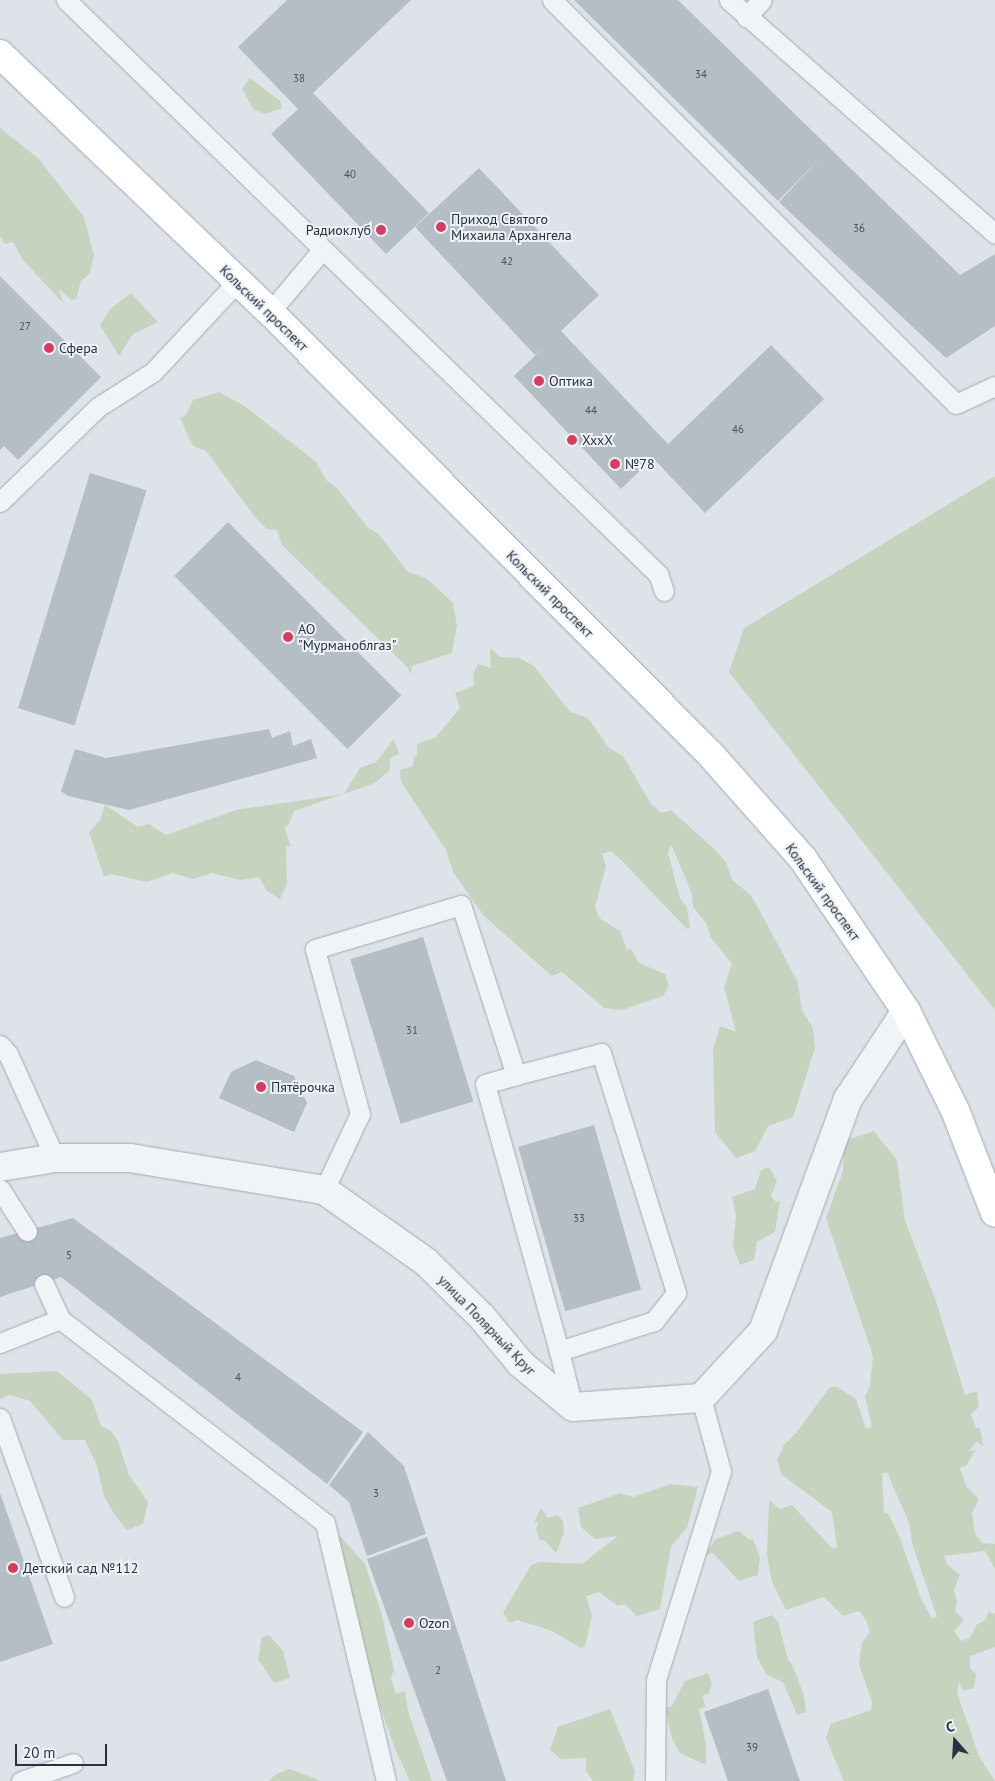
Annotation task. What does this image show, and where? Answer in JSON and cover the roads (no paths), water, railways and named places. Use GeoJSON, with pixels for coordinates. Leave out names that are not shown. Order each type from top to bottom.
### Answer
{"type":"FeatureCollection","features":[{"type":"Feature","properties":{"kind":"main road","name":"Кольский проспект"},"geometry":{"type":"LineString","coordinates":[[0,54],[270,312],[711,755],[803,859],[906,1011],[955,1110],[995,1213]]}},
{"type":"Feature","properties":{"kind":"street"},"geometry":{"type":"LineString","coordinates":[[573,1407],[701,1398],[763,1331],[848,1099],[906,1011]]}},
{"type":"Feature","properties":{"kind":"street","name":"улица Полярный Круг"},"geometry":{"type":"LineString","coordinates":[[0,1167],[55,1158],[130,1158],[324,1190],[426,1262],[482,1317],[521,1364],[573,1407]]}},
{"type":"Feature","properties":{"kind":"lane"},"geometry":{"type":"LineString","coordinates":[[66,0],[321,251],[658,574],[664,591]]}},
{"type":"Feature","properties":{"kind":"lane"},"geometry":{"type":"LineString","coordinates":[[552,0],[956,404],[995,386]]}},
{"type":"Feature","properties":{"kind":"lane"},"geometry":{"type":"LineString","coordinates":[[729,0],[746,17],[995,234]]}},
{"type":"Feature","properties":{"kind":"lane"},"geometry":{"type":"LineString","coordinates":[[746,17],[762,0]]}},
{"type":"Feature","properties":{"kind":"lane"},"geometry":{"type":"LineString","coordinates":[[270,312],[321,251]]}},
{"type":"Feature","properties":{"kind":"lane"},"geometry":{"type":"LineString","coordinates":[[0,502],[98,407],[154,372],[237,282]]}},
{"type":"Feature","properties":{"kind":"lane"},"geometry":{"type":"LineString","coordinates":[[324,1190],[360,1114],[315,949],[461,905],[516,1075]]}},
{"type":"Feature","properties":{"kind":"lane"},"geometry":{"type":"LineString","coordinates":[[0,1045],[8,1054],[55,1158]]}},
{"type":"Feature","properties":{"kind":"lane"},"geometry":{"type":"LineString","coordinates":[[559,1351],[654,1321],[676,1293],[601,1053],[485,1084],[573,1407]]}},
{"type":"Feature","properties":{"kind":"lane"},"geometry":{"type":"LineString","coordinates":[[0,1189],[27,1231]]}},
{"type":"Feature","properties":{"kind":"lane"},"geometry":{"type":"LineString","coordinates":[[44,1284],[60,1319],[325,1523],[386,1781]]}},
{"type":"Feature","properties":{"kind":"lane"},"geometry":{"type":"LineString","coordinates":[[0,1343],[60,1319]]}},
{"type":"Feature","properties":{"kind":"lane"},"geometry":{"type":"LineString","coordinates":[[655,1781],[656,1680],[721,1472],[701,1398]]}},
{"type":"Feature","properties":{"kind":"lane"},"geometry":{"type":"LineString","coordinates":[[0,1418],[64,1597]]}},
{"type":"Feature","properties":{"kind":"lane"},"geometry":{"type":"LineString","coordinates":[[21,1781],[73,1763]]}},
{"type":"Feature","properties":{"kind":"place","name":"Приход Святого Михаила Архангела"},"geometry":{"type":"Point","coordinates":[441,227]}},
{"type":"Feature","properties":{"kind":"place","name":"Радиоклуб"},"geometry":{"type":"Point","coordinates":[381,230]}},
{"type":"Feature","properties":{"kind":"place","name":"Сфера"},"geometry":{"type":"Point","coordinates":[49,348]}},
{"type":"Feature","properties":{"kind":"place","name":"Оптика"},"geometry":{"type":"Point","coordinates":[539,381]}},
{"type":"Feature","properties":{"kind":"place","name":"XxxX"},"geometry":{"type":"Point","coordinates":[572,440]}},
{"type":"Feature","properties":{"kind":"place","name":"№78"},"geometry":{"type":"Point","coordinates":[615,464]}},
{"type":"Feature","properties":{"kind":"place","name":"AO \"Мурманоблгаз\""},"geometry":{"type":"Point","coordinates":[288,637]}},
{"type":"Feature","properties":{"kind":"place","name":"Пятёрочка"},"geometry":{"type":"Point","coordinates":[261,1087]}},
{"type":"Feature","properties":{"kind":"place","name":"Детский сад №112"},"geometry":{"type":"Point","coordinates":[13,1568]}},
{"type":"Feature","properties":{"kind":"place","name":"Ozon"},"geometry":{"type":"Point","coordinates":[409,1623]}}]}
